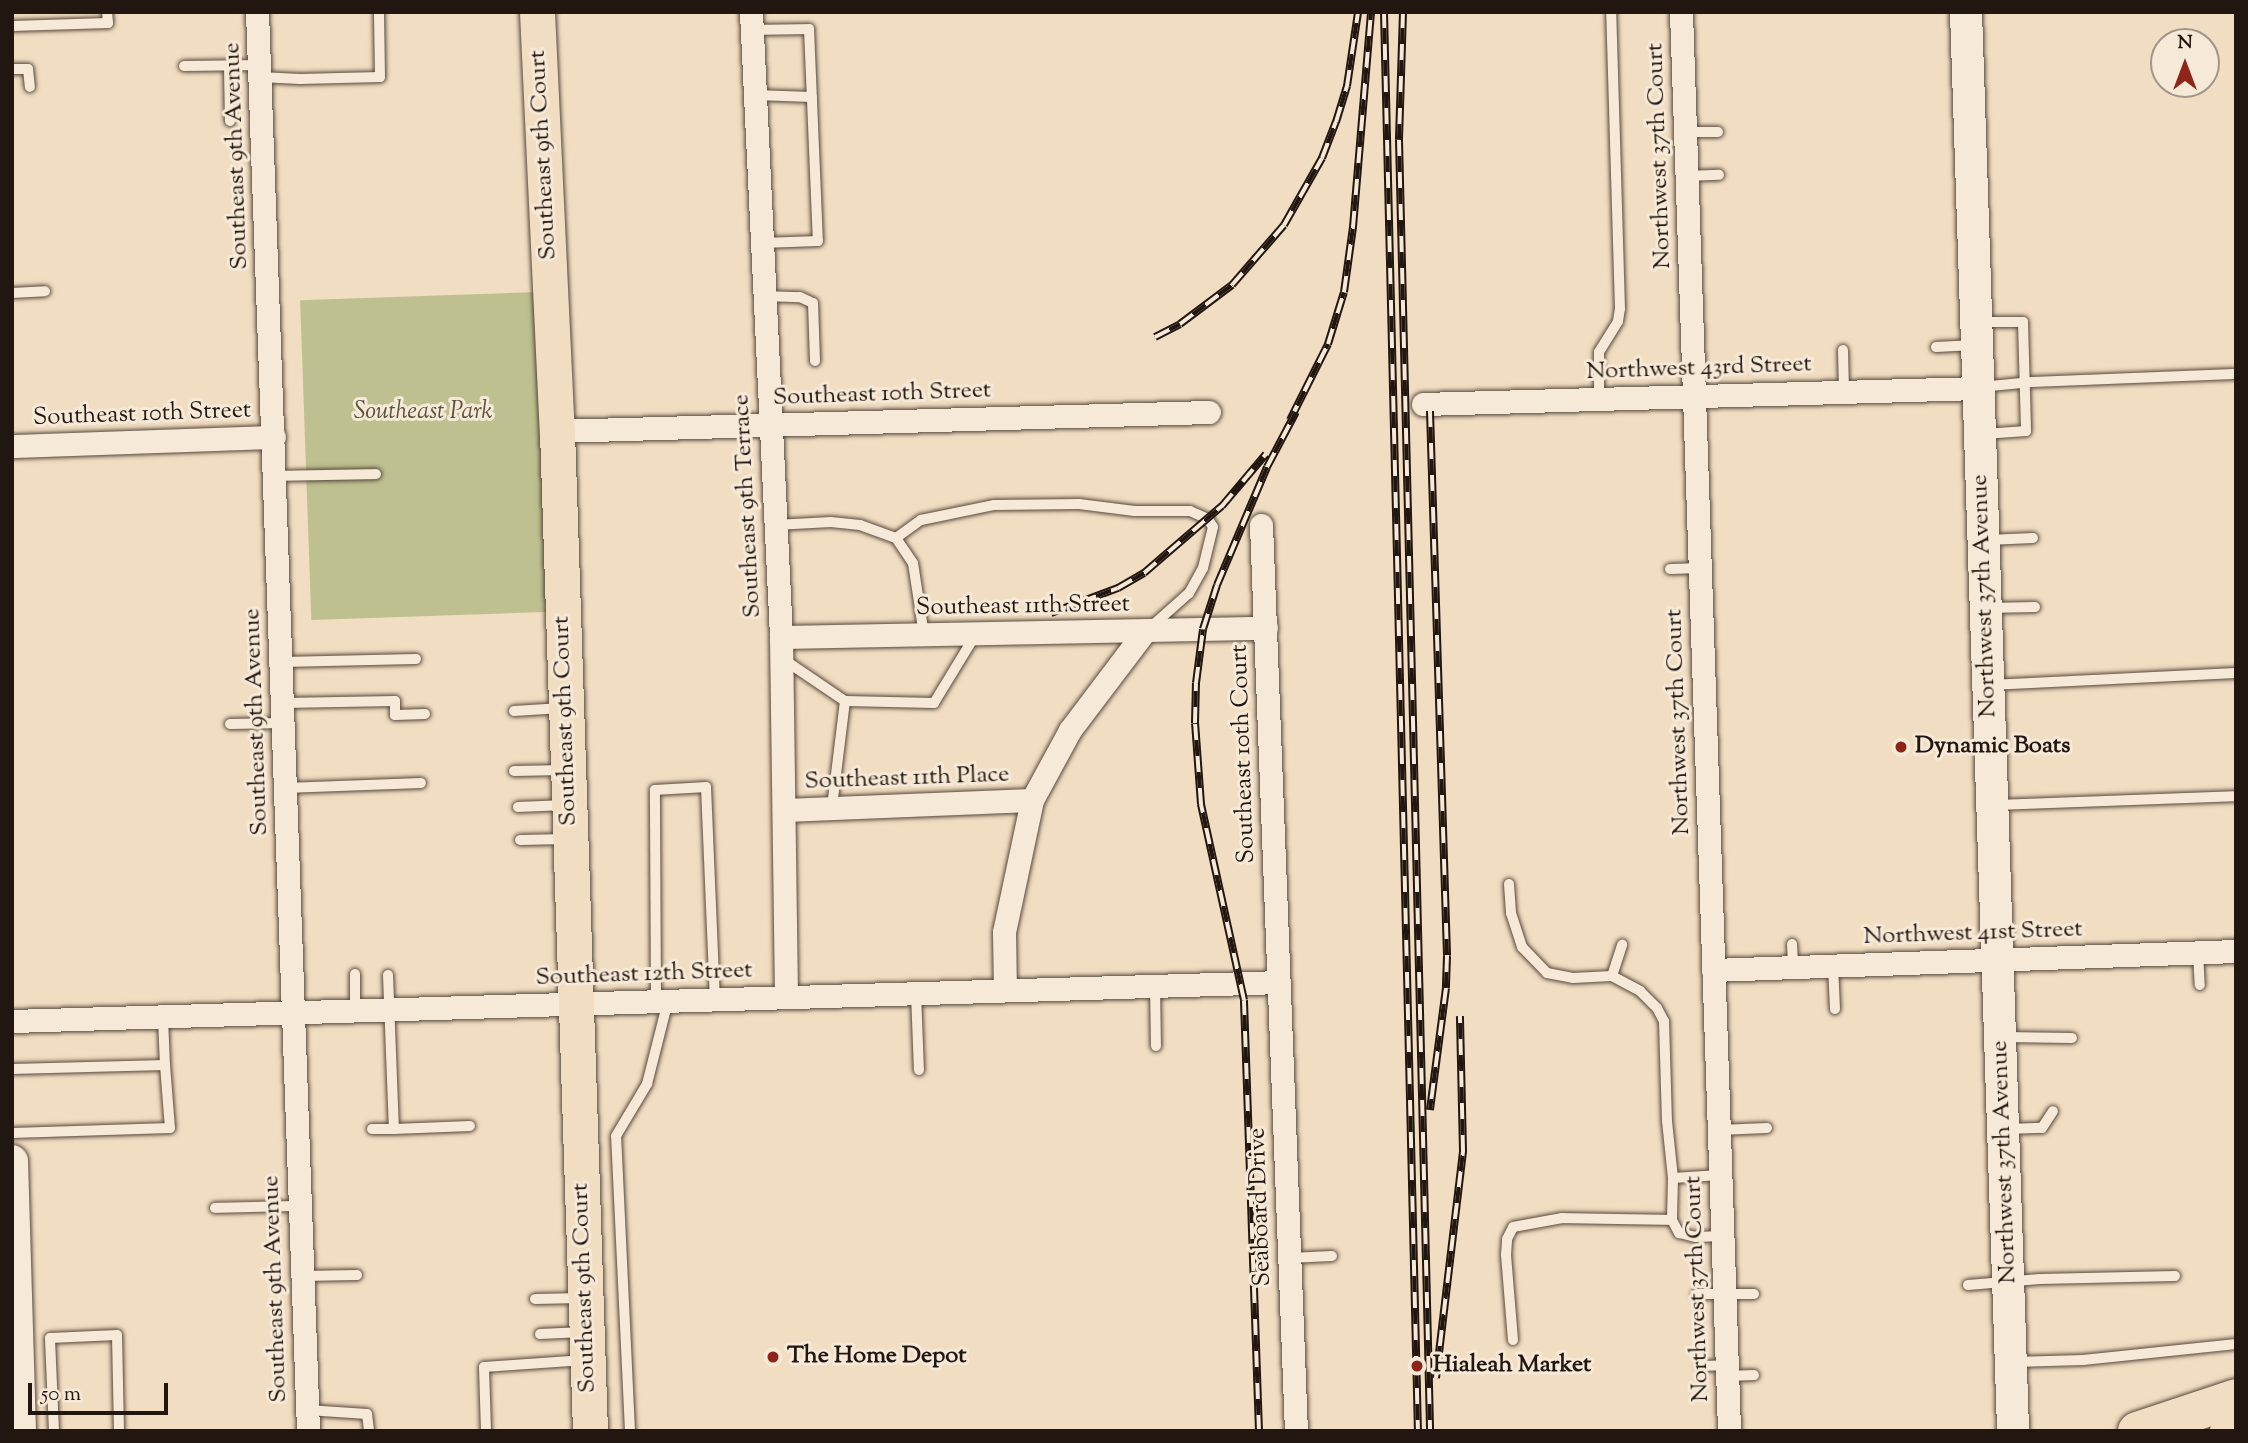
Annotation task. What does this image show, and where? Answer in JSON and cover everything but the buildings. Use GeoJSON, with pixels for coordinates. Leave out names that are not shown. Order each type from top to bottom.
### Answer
{"type":"FeatureCollection","features":[{"type":"Feature","properties":{"kind":"highway"},"geometry":{"type":"LineString","coordinates":[[2137,1431],[2236,1398]]}},
{"type":"Feature","properties":{"kind":"highway"},"geometry":{"type":"LineString","coordinates":[[2229,1431],[2236,1429]]}},
{"type":"Feature","properties":{"kind":"main road","name":"Southeast 9th Court"},"geometry":{"type":"LineString","coordinates":[[537,12],[557,430],[590,1431]]}},
{"type":"Feature","properties":{"kind":"street","name":"Southeast 9th Avenue"},"geometry":{"type":"LineString","coordinates":[[257,12],[307,1420]]}},
{"type":"Feature","properties":{"kind":"street","name":"Northwest 37th Court"},"geometry":{"type":"LineString","coordinates":[[1681,12],[1729,1431]]}},
{"type":"Feature","properties":{"kind":"street","name":"Northwest 37th Avenue"},"geometry":{"type":"LineString","coordinates":[[1966,12],[2013,1431]]}},
{"type":"Feature","properties":{"kind":"street","name":"Southeast 9th Terrace"},"geometry":{"type":"LineString","coordinates":[[751,21],[781,648],[786,997]]}},
{"type":"Feature","properties":{"kind":"street","name":"Northwest 43rd Street"},"geometry":{"type":"LineString","coordinates":[[1423,404],[1978,387]]}},
{"type":"Feature","properties":{"kind":"street","name":"Southeast 10th Street"},"geometry":{"type":"LineString","coordinates":[[557,430],[1209,412]]}},
{"type":"Feature","properties":{"kind":"street","name":"Southeast 10th Street"},"geometry":{"type":"LineString","coordinates":[[12,446],[274,437]]}},
{"type":"Feature","properties":{"kind":"street","name":"Southeast 10th Court"},"geometry":{"type":"LineString","coordinates":[[1261,525],[1278,982]]}},
{"type":"Feature","properties":{"kind":"street","name":"Southeast 11th Street"},"geometry":{"type":"LineString","coordinates":[[781,648],[925,635],[1266,628]]}},
{"type":"Feature","properties":{"kind":"street"},"geometry":{"type":"LineString","coordinates":[[1005,990],[1004,932],[1032,800],[1070,730],[1144,632]]}},
{"type":"Feature","properties":{"kind":"street","name":"Southeast 11th Place"},"geometry":{"type":"LineString","coordinates":[[784,810],[1032,800]]}},
{"type":"Feature","properties":{"kind":"street","name":"Northwest 41st Street"},"geometry":{"type":"LineString","coordinates":[[1713,970],[1793,955],[1833,965],[2236,951]]}},
{"type":"Feature","properties":{"kind":"street","name":"Southeast 12th Street"},"geometry":{"type":"LineString","coordinates":[[12,1021],[1278,982]]}},
{"type":"Feature","properties":{"kind":"street","name":"Seaboard Drive"},"geometry":{"type":"LineString","coordinates":[[1278,982],[1296,1431]]}},
{"type":"Feature","properties":{"kind":"street"},"geometry":{"type":"LineString","coordinates":[[12,1161],[20,1431]]}},
{"type":"Feature","properties":{"kind":"lane"},"geometry":{"type":"LineString","coordinates":[[12,26],[108,23],[107,12]]}},
{"type":"Feature","properties":{"kind":"lane"},"geometry":{"type":"LineString","coordinates":[[184,66],[229,66],[300,79],[380,77],[379,12]]}},
{"type":"Feature","properties":{"kind":"lane"},"geometry":{"type":"LineString","coordinates":[[1599,398],[1599,352],[1618,321],[1620,309],[1611,12]]}},
{"type":"Feature","properties":{"kind":"lane"},"geometry":{"type":"LineString","coordinates":[[751,21],[809,29],[818,241],[761,243]]}},
{"type":"Feature","properties":{"kind":"lane"},"geometry":{"type":"LineString","coordinates":[[229,66],[230,121]]}},
{"type":"Feature","properties":{"kind":"lane"},"geometry":{"type":"LineString","coordinates":[[12,69],[28,69],[30,86]]}},
{"type":"Feature","properties":{"kind":"lane"},"geometry":{"type":"LineString","coordinates":[[754,95],[812,97]]}},
{"type":"Feature","properties":{"kind":"lane"},"geometry":{"type":"LineString","coordinates":[[1685,132],[1718,132]]}},
{"type":"Feature","properties":{"kind":"lane"},"geometry":{"type":"LineString","coordinates":[[1686,176],[1719,176]]}},
{"type":"Feature","properties":{"kind":"lane"},"geometry":{"type":"LineString","coordinates":[[12,293],[45,291]]}},
{"type":"Feature","properties":{"kind":"lane"},"geometry":{"type":"LineString","coordinates":[[764,296],[800,297],[813,303],[815,362]]}},
{"type":"Feature","properties":{"kind":"lane"},"geometry":{"type":"LineString","coordinates":[[1936,347],[2022,322],[2026,431],[1979,434]]}},
{"type":"Feature","properties":{"kind":"lane"},"geometry":{"type":"LineString","coordinates":[[1843,350],[1844,391]]}},
{"type":"Feature","properties":{"kind":"lane"},"geometry":{"type":"LineString","coordinates":[[1978,387],[2024,385],[2032,382],[2234,374]]}},
{"type":"Feature","properties":{"kind":"lane"},"geometry":{"type":"LineString","coordinates":[[275,476],[376,474]]}},
{"type":"Feature","properties":{"kind":"lane"},"geometry":{"type":"LineString","coordinates":[[896,538],[921,520],[946,512],[994,505],[1079,504],[1190,512],[1208,519],[1213,527],[1203,568],[1189,593],[1144,632]]}},
{"type":"Feature","properties":{"kind":"lane"},"geometry":{"type":"LineString","coordinates":[[775,525],[850,524],[877,529],[896,538],[913,563],[925,635]]}},
{"type":"Feature","properties":{"kind":"lane"},"geometry":{"type":"LineString","coordinates":[[1983,540],[2034,538]]}},
{"type":"Feature","properties":{"kind":"lane"},"geometry":{"type":"LineString","coordinates":[[1670,569],[1701,568]]}},
{"type":"Feature","properties":{"kind":"lane"},"geometry":{"type":"LineString","coordinates":[[1985,608],[2035,607]]}},
{"type":"Feature","properties":{"kind":"lane"},"geometry":{"type":"LineString","coordinates":[[781,648],[845,701],[934,703],[976,634]]}},
{"type":"Feature","properties":{"kind":"lane"},"geometry":{"type":"LineString","coordinates":[[281,662],[416,659]]}},
{"type":"Feature","properties":{"kind":"lane"},"geometry":{"type":"LineString","coordinates":[[1988,685],[2236,673]]}},
{"type":"Feature","properties":{"kind":"lane"},"geometry":{"type":"LineString","coordinates":[[230,724],[283,713],[394,701],[395,715],[425,714]]}},
{"type":"Feature","properties":{"kind":"lane"},"geometry":{"type":"LineString","coordinates":[[832,807],[845,701]]}},
{"type":"Feature","properties":{"kind":"lane"},"geometry":{"type":"LineString","coordinates":[[514,711],[565,708]]}},
{"type":"Feature","properties":{"kind":"lane"},"geometry":{"type":"LineString","coordinates":[[514,771],[567,770]]}},
{"type":"Feature","properties":{"kind":"lane"},"geometry":{"type":"LineString","coordinates":[[285,788],[421,783]]}},
{"type":"Feature","properties":{"kind":"lane"},"geometry":{"type":"LineString","coordinates":[[630,1431],[616,1136],[647,1084],[662,1001],[655,789],[706,787],[715,999]]}},
{"type":"Feature","properties":{"kind":"lane"},"geometry":{"type":"LineString","coordinates":[[1992,805],[2236,796]]}},
{"type":"Feature","properties":{"kind":"lane"},"geometry":{"type":"LineString","coordinates":[[518,807],[568,805]]}},
{"type":"Feature","properties":{"kind":"lane"},"geometry":{"type":"LineString","coordinates":[[520,840],[569,839]]}},
{"type":"Feature","properties":{"kind":"lane"},"geometry":{"type":"LineString","coordinates":[[1509,884],[1511,913],[1522,947],[1547,973],[1573,978],[1612,976],[1640,991],[1657,1008],[1664,1021],[1667,1121],[1673,1178],[1672,1220],[1679,1233],[1696,1237],[1722,1236]]}},
{"type":"Feature","properties":{"kind":"lane"},"geometry":{"type":"LineString","coordinates":[[1612,976],[1622,945]]}},
{"type":"Feature","properties":{"kind":"lane"},"geometry":{"type":"LineString","coordinates":[[2198,952],[2200,985]]}},
{"type":"Feature","properties":{"kind":"lane"},"geometry":{"type":"LineString","coordinates":[[1833,965],[1835,1009]]}},
{"type":"Feature","properties":{"kind":"lane"},"geometry":{"type":"LineString","coordinates":[[355,974],[355,1012]]}},
{"type":"Feature","properties":{"kind":"lane"},"geometry":{"type":"LineString","coordinates":[[388,975],[394,1129]]}},
{"type":"Feature","properties":{"kind":"lane"},"geometry":{"type":"LineString","coordinates":[[1155,985],[1156,1045]]}},
{"type":"Feature","properties":{"kind":"lane"},"geometry":{"type":"LineString","coordinates":[[915,993],[919,1070]]}},
{"type":"Feature","properties":{"kind":"lane"},"geometry":{"type":"LineString","coordinates":[[12,1133],[170,1128],[163,1018]]}},
{"type":"Feature","properties":{"kind":"lane"},"geometry":{"type":"LineString","coordinates":[[2001,1037],[2072,1038]]}},
{"type":"Feature","properties":{"kind":"lane"},"geometry":{"type":"LineString","coordinates":[[12,1069],[165,1065]]}},
{"type":"Feature","properties":{"kind":"lane"},"geometry":{"type":"LineString","coordinates":[[2005,1129],[2042,1128],[2053,1111]]}},
{"type":"Feature","properties":{"kind":"lane"},"geometry":{"type":"LineString","coordinates":[[372,1129],[470,1126]]}},
{"type":"Feature","properties":{"kind":"lane"},"geometry":{"type":"LineString","coordinates":[[1719,1129],[1767,1128]]}},
{"type":"Feature","properties":{"kind":"lane"},"geometry":{"type":"LineString","coordinates":[[1673,1178],[1720,1175]]}},
{"type":"Feature","properties":{"kind":"lane"},"geometry":{"type":"LineString","coordinates":[[215,1208],[299,1206]]}},
{"type":"Feature","properties":{"kind":"lane"},"geometry":{"type":"LineString","coordinates":[[1513,1340],[1506,1255],[1507,1239],[1513,1227],[1562,1218],[1672,1220]]}},
{"type":"Feature","properties":{"kind":"lane"},"geometry":{"type":"LineString","coordinates":[[1289,1258],[1332,1256]]}},
{"type":"Feature","properties":{"kind":"lane"},"geometry":{"type":"LineString","coordinates":[[302,1276],[357,1275]]}},
{"type":"Feature","properties":{"kind":"lane"},"geometry":{"type":"LineString","coordinates":[[1968,1285],[2009,1281],[2175,1276]]}},
{"type":"Feature","properties":{"kind":"lane"},"geometry":{"type":"LineString","coordinates":[[1697,1294],[1754,1294]]}},
{"type":"Feature","properties":{"kind":"lane"},"geometry":{"type":"LineString","coordinates":[[535,1299],[586,1330]]}},
{"type":"Feature","properties":{"kind":"lane"},"geometry":{"type":"LineString","coordinates":[[540,1334],[586,1330]]}},
{"type":"Feature","properties":{"kind":"lane"},"geometry":{"type":"LineString","coordinates":[[486,1431],[484,1367],[586,1330]]}},
{"type":"Feature","properties":{"kind":"lane"},"geometry":{"type":"LineString","coordinates":[[54,1431],[50,1338],[117,1335],[119,1431]]}},
{"type":"Feature","properties":{"kind":"lane"},"geometry":{"type":"LineString","coordinates":[[2011,1362],[2097,1359],[2236,1345]]}},
{"type":"Feature","properties":{"kind":"lane"},"geometry":{"type":"LineString","coordinates":[[1702,1366],[1754,1375]]}},
{"type":"Feature","properties":{"kind":"lane"},"geometry":{"type":"LineString","coordinates":[[307,1420],[367,1414],[369,1431]]}},
{"type":"Feature","properties":{"kind":"green space","name":"Southeast Park"},"geometry":{"type":"Polygon","coordinates":[[[538,292],[549,612],[311,620],[300,300],[538,292]]]}},
{"type":"Feature","properties":{"kind":"railway"},"geometry":{"type":"LineString","coordinates":[[1155,337],[1180,324],[1232,285],[1284,225],[1322,158],[1336,122],[1347,86],[1358,12]]}},
{"type":"Feature","properties":{"kind":"railway"},"geometry":{"type":"LineString","coordinates":[[1290,420],[1328,344],[1344,292],[1353,227],[1371,12]]}},
{"type":"Feature","properties":{"kind":"railway"},"geometry":{"type":"LineString","coordinates":[[1384,12],[1418,1431]]}},
{"type":"Feature","properties":{"kind":"railway"},"geometry":{"type":"LineString","coordinates":[[1403,12],[1399,140],[1430,1431]]}},
{"type":"Feature","properties":{"kind":"railway"},"geometry":{"type":"LineString","coordinates":[[1430,411],[1447,956],[1446,988],[1430,1110]]}},
{"type":"Feature","properties":{"kind":"railway"},"geometry":{"type":"LineString","coordinates":[[1259,1431],[1244,1000],[1201,804],[1195,723],[1196,683],[1203,629],[1217,585],[1267,467],[1296,412]]}},
{"type":"Feature","properties":{"kind":"railway"},"geometry":{"type":"LineString","coordinates":[[1051,613],[1118,588],[1144,573],[1222,506],[1266,454]]}},
{"type":"Feature","properties":{"kind":"railway"},"geometry":{"type":"LineString","coordinates":[[1436,1378],[1463,1151],[1460,1016]]}},
{"type":"Feature","properties":{"kind":"place","name":"Dynamic Boats"},"geometry":{"type":"Point","coordinates":[1901,747]}},
{"type":"Feature","properties":{"kind":"place","name":"The Home Depot"},"geometry":{"type":"Point","coordinates":[773,1357]}},
{"type":"Feature","properties":{"kind":"place","name":"Hialeah Market"},"geometry":{"type":"Point","coordinates":[1417,1366]}}]}
